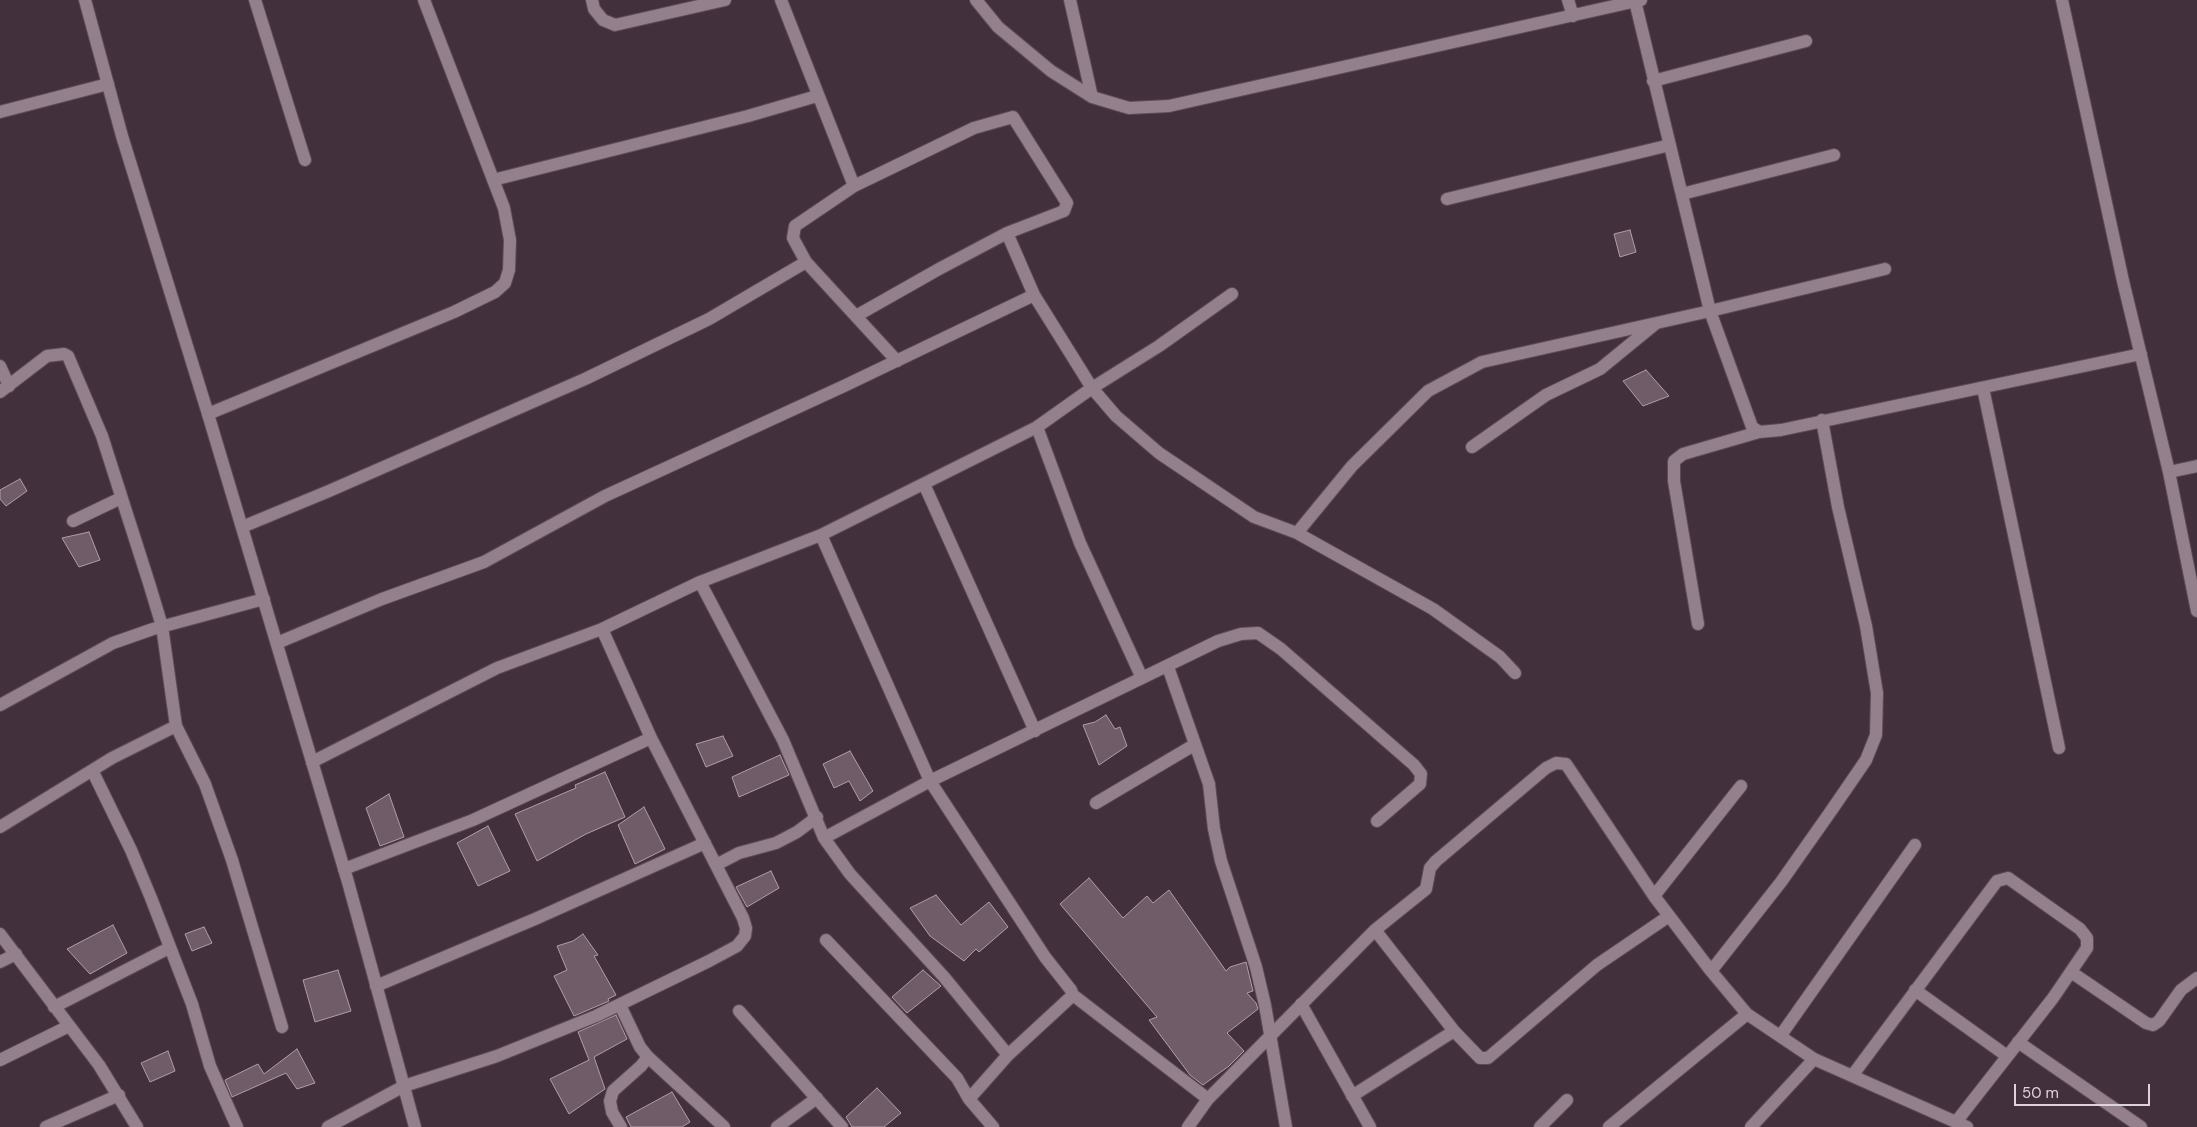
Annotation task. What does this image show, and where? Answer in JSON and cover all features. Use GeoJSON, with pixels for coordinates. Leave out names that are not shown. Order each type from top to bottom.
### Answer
{"type":"FeatureCollection","features":[{"type":"Feature","properties":{"kind":"street"},"geometry":{"type":"LineString","coordinates":[[85,0],[108,84],[344,869],[415,1127]]}},
{"type":"Feature","properties":{"kind":"street"},"geometry":{"type":"LineString","coordinates":[[255,0],[305,160]]}},
{"type":"Feature","properties":{"kind":"street"},"geometry":{"type":"LineString","coordinates":[[208,414],[454,312],[495,292],[505,283],[509,270],[510,240],[504,208],[424,0]]}},
{"type":"Feature","properties":{"kind":"street"},"geometry":{"type":"LineString","coordinates":[[592,0],[594,9],[603,20],[615,25],[725,0]]}},
{"type":"Feature","properties":{"kind":"street"},"geometry":{"type":"LineString","coordinates":[[780,0],[854,186]]}},
{"type":"Feature","properties":{"kind":"street"},"geometry":{"type":"LineString","coordinates":[[976,0],[998,27],[1051,71],[1092,98],[1129,108],[1169,106],[1638,1],[1653,81],[1710,311],[1748,418],[1752,427],[1758,432]]}},
{"type":"Feature","properties":{"kind":"street"},"geometry":{"type":"LineString","coordinates":[[1070,0],[1092,98]]}},
{"type":"Feature","properties":{"kind":"street"},"geometry":{"type":"LineString","coordinates":[[1568,0],[1573,16]]}},
{"type":"Feature","properties":{"kind":"street"},"geometry":{"type":"LineString","coordinates":[[2062,0],[2169,472],[2197,611]]}},
{"type":"Feature","properties":{"kind":"street"},"geometry":{"type":"LineString","coordinates":[[1653,81],[1806,41]]}},
{"type":"Feature","properties":{"kind":"street"},"geometry":{"type":"LineString","coordinates":[[0,112],[108,84]]}},
{"type":"Feature","properties":{"kind":"street"},"geometry":{"type":"LineString","coordinates":[[493,180],[748,116],[817,96]]}},
{"type":"Feature","properties":{"kind":"street"},"geometry":{"type":"LineString","coordinates":[[856,316],[939,269],[1007,234],[1064,211],[1067,206],[1013,118],[974,128],[854,186],[795,226],[793,238],[806,262],[897,361]]}},
{"type":"Feature","properties":{"kind":"street"},"geometry":{"type":"LineString","coordinates":[[1447,199],[1670,145]]}},
{"type":"Feature","properties":{"kind":"street"},"geometry":{"type":"LineString","coordinates":[[1682,194],[1834,155]]}},
{"type":"Feature","properties":{"kind":"street"},"geometry":{"type":"LineString","coordinates":[[1007,234],[1034,295],[1092,388],[1116,416],[1159,453],[1254,517],[1297,533],[1433,609],[1500,657],[1515,673]]}},
{"type":"Feature","properties":{"kind":"street"},"geometry":{"type":"LineString","coordinates":[[242,527],[338,488],[584,379],[709,319],[806,262]]}},
{"type":"Feature","properties":{"kind":"street"},"geometry":{"type":"LineString","coordinates":[[1297,533],[1352,466],[1428,390],[1482,362],[1710,311],[1885,269]]}},
{"type":"Feature","properties":{"kind":"street"},"geometry":{"type":"LineString","coordinates":[[312,762],[496,668],[602,629],[700,582],[821,535],[1037,427],[1092,388],[1159,346],[1232,294]]}},
{"type":"Feature","properties":{"kind":"street"},"geometry":{"type":"LineString","coordinates":[[277,643],[382,599],[484,562],[605,496],[897,361],[1034,295]]}},
{"type":"Feature","properties":{"kind":"street"},"geometry":{"type":"LineString","coordinates":[[1472,447],[1546,395],[1600,369],[1657,323]]}},
{"type":"Feature","properties":{"kind":"street"},"geometry":{"type":"LineString","coordinates":[[0,366],[5,389],[47,356],[64,354],[68,356],[99,428],[120,486],[121,498],[136,538],[162,626],[176,726],[205,784],[232,860],[282,1027]]}},
{"type":"Feature","properties":{"kind":"street"},"geometry":{"type":"LineString","coordinates":[[1698,624],[1674,481],[1674,461],[1683,454],[1758,432],[1780,430],[2141,354]]}},
{"type":"Feature","properties":{"kind":"street"},"geometry":{"type":"LineString","coordinates":[[1982,388],[2060,748]]}},
{"type":"Feature","properties":{"kind":"street"},"geometry":{"type":"LineString","coordinates":[[1711,971],[1782,882],[1866,760],[1876,734],[1877,693],[1866,626],[1838,507],[1822,420]]}},
{"type":"Feature","properties":{"kind":"street"},"geometry":{"type":"LineString","coordinates":[[1037,427],[1080,543],[1142,678]]}},
{"type":"Feature","properties":{"kind":"street"},"geometry":{"type":"LineString","coordinates":[[2169,472],[2197,466]]}},
{"type":"Feature","properties":{"kind":"street"},"geometry":{"type":"LineString","coordinates":[[924,484],[1036,732]]}},
{"type":"Feature","properties":{"kind":"street"},"geometry":{"type":"LineString","coordinates":[[73,522],[121,498]]}},
{"type":"Feature","properties":{"kind":"street"},"geometry":{"type":"LineString","coordinates":[[821,535],[930,781],[1045,957],[1073,995],[1208,1099]]}},
{"type":"Feature","properties":{"kind":"street"},"geometry":{"type":"LineString","coordinates":[[700,582],[783,740],[817,817],[824,838],[850,874],[944,977],[1008,1055]]}},
{"type":"Feature","properties":{"kind":"street"},"geometry":{"type":"LineString","coordinates":[[0,705],[114,644],[162,626],[264,600]]}},
{"type":"Feature","properties":{"kind":"street"},"geometry":{"type":"LineString","coordinates":[[328,1127],[404,1086],[497,1056],[620,1005],[738,946],[745,936],[746,928],[743,918],[651,738],[602,629]]}},
{"type":"Feature","properties":{"kind":"street"},"geometry":{"type":"LineString","coordinates":[[824,838],[930,781],[1036,732],[1218,641],[1241,634],[1258,632],[1281,649],[1414,764],[1421,774],[1420,784],[1377,821]]}},
{"type":"Feature","properties":{"kind":"street"},"geometry":{"type":"LineString","coordinates":[[1168,667],[1209,784],[1214,829],[1221,861],[1254,959],[1265,1005],[1286,1127]]}},
{"type":"Feature","properties":{"kind":"street"},"geometry":{"type":"LineString","coordinates":[[0,827],[131,748],[176,726]]}},
{"type":"Feature","properties":{"kind":"street"},"geometry":{"type":"LineString","coordinates":[[344,869],[473,820],[651,738]]}},
{"type":"Feature","properties":{"kind":"street"},"geometry":{"type":"LineString","coordinates":[[1096,803],[1194,745]]}},
{"type":"Feature","properties":{"kind":"street"},"geometry":{"type":"LineString","coordinates":[[1188,1127],[1208,1099],[1300,1004],[1375,930],[1426,889],[1430,868],[1436,861],[1546,768],[1556,763],[1566,764],[1654,896],[1711,971],[1747,1014],[1814,1058],[1852,1076],[1962,1125],[2007,1056],[2071,972],[2086,948],[2087,938],[2080,929],[2008,878],[1997,881],[1852,1076]]}},
{"type":"Feature","properties":{"kind":"street"},"geometry":{"type":"LineString","coordinates":[[93,772],[131,850],[192,1004],[210,1066],[237,1127]]}},
{"type":"Feature","properties":{"kind":"street"},"geometry":{"type":"LineString","coordinates":[[1654,896],[1741,786]]}},
{"type":"Feature","properties":{"kind":"street"},"geometry":{"type":"LineString","coordinates":[[716,865],[739,853],[776,843],[797,832],[817,817]]}},
{"type":"Feature","properties":{"kind":"street"},"geometry":{"type":"LineString","coordinates":[[376,986],[536,919],[705,843]]}},
{"type":"Feature","properties":{"kind":"street"},"geometry":{"type":"LineString","coordinates":[[1781,1035],[1916,845]]}},
{"type":"Feature","properties":{"kind":"street"},"geometry":{"type":"LineString","coordinates":[[1375,930],[1454,1031],[1480,1058],[1488,1058],[1597,966],[1669,916]]}},
{"type":"Feature","properties":{"kind":"street"},"geometry":{"type":"LineString","coordinates":[[0,934],[119,1095],[138,1127]]}},
{"type":"Feature","properties":{"kind":"street"},"geometry":{"type":"LineString","coordinates":[[826,940],[957,1078],[969,1100],[993,1127]]}},
{"type":"Feature","properties":{"kind":"street"},"geometry":{"type":"LineString","coordinates":[[54,1007],[169,948]]}},
{"type":"Feature","properties":{"kind":"street"},"geometry":{"type":"LineString","coordinates":[[0,962],[16,954]]}},
{"type":"Feature","properties":{"kind":"street"},"geometry":{"type":"LineString","coordinates":[[2071,972],[2153,1025],[2160,1021],[2181,990],[2197,978]]}},
{"type":"Feature","properties":{"kind":"street"},"geometry":{"type":"LineString","coordinates":[[1916,990],[2007,1056]]}},
{"type":"Feature","properties":{"kind":"street"},"geometry":{"type":"LineString","coordinates":[[969,1100],[1008,1055],[1073,995]]}},
{"type":"Feature","properties":{"kind":"street"},"geometry":{"type":"LineString","coordinates":[[1300,1004],[1370,1127]]}},
{"type":"Feature","properties":{"kind":"street"},"geometry":{"type":"LineString","coordinates":[[620,1005],[640,1047],[648,1057],[724,1127]]}},
{"type":"Feature","properties":{"kind":"street"},"geometry":{"type":"LineString","coordinates":[[739,1011],[842,1127]]}},
{"type":"Feature","properties":{"kind":"street"},"geometry":{"type":"LineString","coordinates":[[1609,1127],[1747,1014]]}},
{"type":"Feature","properties":{"kind":"street"},"geometry":{"type":"LineString","coordinates":[[0,1060],[68,1026]]}},
{"type":"Feature","properties":{"kind":"street"},"geometry":{"type":"LineString","coordinates":[[1352,1096],[1454,1031]]}},
{"type":"Feature","properties":{"kind":"street"},"geometry":{"type":"LineString","coordinates":[[2018,1042],[2141,1127]]}},
{"type":"Feature","properties":{"kind":"street"},"geometry":{"type":"LineString","coordinates":[[621,1127],[612,1112],[610,1101],[613,1091],[641,1066],[648,1057]]}},
{"type":"Feature","properties":{"kind":"street"},"geometry":{"type":"LineString","coordinates":[[1751,1127],[1814,1058]]}},
{"type":"Feature","properties":{"kind":"street"},"geometry":{"type":"LineString","coordinates":[[46,1127],[119,1095]]}},
{"type":"Feature","properties":{"kind":"street"},"geometry":{"type":"LineString","coordinates":[[777,1127],[817,1098]]}},
{"type":"Feature","properties":{"kind":"street"},"geometry":{"type":"LineString","coordinates":[[1540,1127],[1567,1100]]}},
{"type":"Feature","properties":{"kind":"building"},"geometry":{"type":"Polygon","coordinates":[[[1630,230],[1636,252],[1620,257],[1614,234],[1630,230]]]}},
{"type":"Feature","properties":{"kind":"building"},"geometry":{"type":"Polygon","coordinates":[[[1646,370],[1669,396],[1643,406],[1623,381],[1646,370]]]}},
{"type":"Feature","properties":{"kind":"building"},"geometry":{"type":"Polygon","coordinates":[[[20,479],[27,491],[6,506],[0,499],[0,490],[20,479]]]}},
{"type":"Feature","properties":{"kind":"building"},"geometry":{"type":"Polygon","coordinates":[[[89,532],[100,560],[79,567],[62,538],[89,532]]]}},
{"type":"Feature","properties":{"kind":"building"},"geometry":{"type":"Polygon","coordinates":[[[1106,715],[1115,729],[1120,727],[1127,746],[1099,765],[1083,725],[1095,722],[1106,715]]]}},
{"type":"Feature","properties":{"kind":"building"},"geometry":{"type":"Polygon","coordinates":[[[723,736],[733,756],[706,767],[696,744],[723,736]]]}},
{"type":"Feature","properties":{"kind":"building"},"geometry":{"type":"Polygon","coordinates":[[[850,751],[873,791],[860,801],[849,781],[834,788],[823,764],[850,751]]]}},
{"type":"Feature","properties":{"kind":"building"},"geometry":{"type":"Polygon","coordinates":[[[780,755],[789,775],[739,797],[732,777],[780,755]]]}},
{"type":"Feature","properties":{"kind":"building"},"geometry":{"type":"Polygon","coordinates":[[[605,772],[625,817],[586,834],[537,861],[515,814],[576,788],[575,785],[605,772]]]}},
{"type":"Feature","properties":{"kind":"building"},"geometry":{"type":"Polygon","coordinates":[[[389,794],[404,837],[380,846],[366,808],[389,794]]]}},
{"type":"Feature","properties":{"kind":"building"},"geometry":{"type":"Polygon","coordinates":[[[644,807],[665,849],[635,864],[618,825],[644,807]]]}},
{"type":"Feature","properties":{"kind":"building"},"geometry":{"type":"Polygon","coordinates":[[[488,826],[510,871],[478,886],[457,843],[488,826]]]}},
{"type":"Feature","properties":{"kind":"building"},"geometry":{"type":"Polygon","coordinates":[[[771,871],[779,888],[747,907],[736,887],[771,871]]]}},
{"type":"Feature","properties":{"kind":"building"},"geometry":{"type":"Polygon","coordinates":[[[1089,878],[1123,918],[1147,896],[1153,903],[1169,890],[1226,971],[1230,967],[1246,962],[1253,991],[1247,993],[1256,1003],[1258,1009],[1227,1033],[1244,1051],[1229,1066],[1203,1085],[1190,1075],[1149,1020],[1157,1017],[1060,904],[1089,878]]]}},
{"type":"Feature","properties":{"kind":"building"},"geometry":{"type":"Polygon","coordinates":[[[936,895],[961,925],[989,902],[1008,927],[979,952],[976,949],[964,961],[930,936],[910,908],[936,895]]]}},
{"type":"Feature","properties":{"kind":"building"},"geometry":{"type":"Polygon","coordinates":[[[113,925],[127,953],[90,974],[67,949],[113,925]]]}},
{"type":"Feature","properties":{"kind":"building"},"geometry":{"type":"Polygon","coordinates":[[[204,927],[212,943],[192,951],[185,934],[204,927]]]}},
{"type":"Feature","properties":{"kind":"building"},"geometry":{"type":"Polygon","coordinates":[[[583,934],[598,955],[594,956],[616,995],[608,999],[609,1001],[574,1016],[554,976],[567,970],[557,946],[573,941],[583,934]]]}},
{"type":"Feature","properties":{"kind":"building"},"geometry":{"type":"Polygon","coordinates":[[[338,970],[351,1011],[315,1022],[303,980],[338,970]]]}},
{"type":"Feature","properties":{"kind":"building"},"geometry":{"type":"Polygon","coordinates":[[[923,970],[941,986],[907,1013],[892,997],[923,970]]]}},
{"type":"Feature","properties":{"kind":"building"},"geometry":{"type":"Polygon","coordinates":[[[616,1015],[627,1039],[594,1057],[605,1089],[569,1114],[550,1079],[589,1060],[578,1032],[616,1015]]]}},
{"type":"Feature","properties":{"kind":"building"},"geometry":{"type":"Polygon","coordinates":[[[297,1049],[315,1083],[297,1089],[286,1073],[232,1097],[225,1080],[258,1064],[264,1074],[297,1049]]]}},
{"type":"Feature","properties":{"kind":"building"},"geometry":{"type":"Polygon","coordinates":[[[168,1051],[175,1071],[150,1082],[141,1063],[168,1051]]]}},
{"type":"Feature","properties":{"kind":"building"},"geometry":{"type":"Polygon","coordinates":[[[877,1088],[901,1113],[884,1127],[852,1127],[846,1117],[877,1088]]]}},
{"type":"Feature","properties":{"kind":"building"},"geometry":{"type":"Polygon","coordinates":[[[672,1092],[690,1122],[682,1127],[631,1127],[626,1117],[672,1092]]]}}]}
